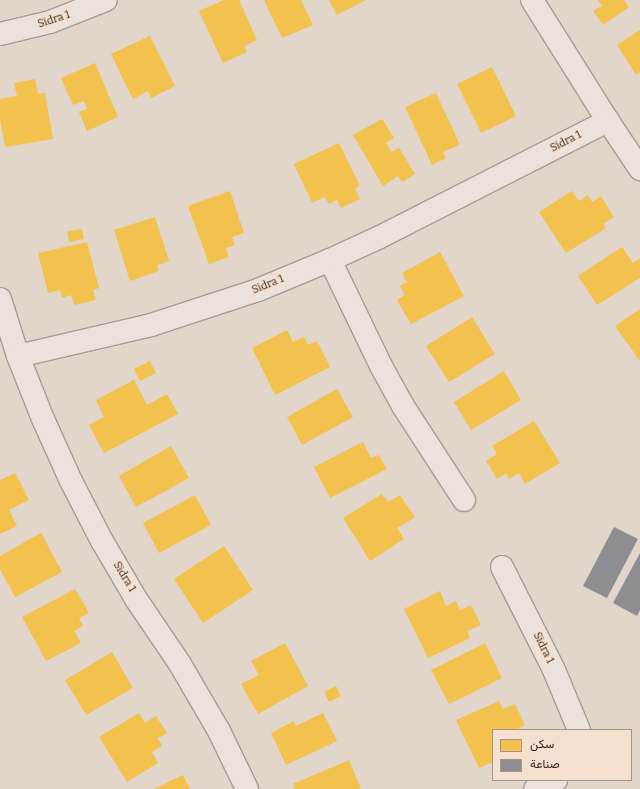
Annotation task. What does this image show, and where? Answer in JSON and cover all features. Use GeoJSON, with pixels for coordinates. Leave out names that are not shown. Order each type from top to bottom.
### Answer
{"type":"FeatureCollection","features":[{"type":"Feature","properties":{"kind":"street","name":"Sidra 1"},"geometry":{"type":"LineString","coordinates":[[0,34],[50,22],[106,0]]}},
{"type":"Feature","properties":{"kind":"street"},"geometry":{"type":"LineString","coordinates":[[532,0],[640,169]]}},
{"type":"Feature","properties":{"kind":"street","name":"Sidra 1"},"geometry":{"type":"LineString","coordinates":[[18,356],[151,325],[258,290],[330,260],[608,121]]}},
{"type":"Feature","properties":{"kind":"street"},"geometry":{"type":"LineString","coordinates":[[330,260],[381,366],[403,406],[464,500]]}},
{"type":"Feature","properties":{"kind":"street","name":"Sidra 1"},"geometry":{"type":"LineString","coordinates":[[0,299],[18,356],[43,419],[68,474],[102,541],[136,599],[180,664],[219,731],[247,789]]}},
{"type":"Feature","properties":{"kind":"street","name":"Sidra 1"},"geometry":{"type":"LineString","coordinates":[[502,567],[554,670],[579,729]]}},
{"type":"Feature","properties":{"kind":"street"},"geometry":{"type":"LineString","coordinates":[[535,789],[554,781]]}},
{"type":"Feature","properties":{"kind":"building: سكن"},"geometry":{"type":"Polygon","coordinates":[[[224,0],[239,0],[257,40],[244,46],[247,52],[223,63],[199,11],[224,0]]]}},
{"type":"Feature","properties":{"kind":"building: سكن"},"geometry":{"type":"Polygon","coordinates":[[[264,0],[301,0],[313,25],[282,38],[264,0]]]}},
{"type":"Feature","properties":{"kind":"building: سكن"},"geometry":{"type":"Polygon","coordinates":[[[329,0],[366,0],[337,15],[329,0]]]}},
{"type":"Feature","properties":{"kind":"building: سكن"},"geometry":{"type":"Polygon","coordinates":[[[598,0],[624,0],[629,7],[603,25],[593,11],[602,6],[598,0]]]}},
{"type":"Feature","properties":{"kind":"building: سكن"},"geometry":{"type":"Polygon","coordinates":[[[640,30],[640,72],[636,75],[617,45],[640,30]]]}},
{"type":"Feature","properties":{"kind":"building: سكن"},"geometry":{"type":"Polygon","coordinates":[[[150,36],[175,86],[151,98],[148,91],[133,99],[111,54],[150,36]]]}},
{"type":"Feature","properties":{"kind":"building: سكن"},"geometry":{"type":"Polygon","coordinates":[[[95,63],[118,117],[87,131],[79,112],[87,109],[84,101],[73,105],[61,78],[95,63]]]}},
{"type":"Feature","properties":{"kind":"building: سكن"},"geometry":{"type":"Polygon","coordinates":[[[492,67],[516,116],[481,133],[457,84],[492,67]]]}},
{"type":"Feature","properties":{"kind":"building: سكن"},"geometry":{"type":"Polygon","coordinates":[[[35,79],[38,94],[45,93],[53,139],[5,147],[0,118],[0,99],[17,96],[14,83],[35,79]]]}},
{"type":"Feature","properties":{"kind":"building: سكن"},"geometry":{"type":"Polygon","coordinates":[[[436,93],[460,145],[443,152],[446,158],[432,165],[405,107],[436,93]]]}},
{"type":"Feature","properties":{"kind":"building: سكن"},"geometry":{"type":"Polygon","coordinates":[[[382,119],[394,138],[386,143],[391,152],[399,148],[415,174],[402,182],[398,176],[383,186],[353,135],[382,119]]]}},
{"type":"Feature","properties":{"kind":"building: سكن"},"geometry":{"type":"Polygon","coordinates":[[[339,143],[360,186],[355,189],[360,199],[341,208],[337,200],[329,204],[325,197],[312,203],[294,164],[339,143]]]}},
{"type":"Feature","properties":{"kind":"building: سكن"},"geometry":{"type":"Polygon","coordinates":[[[230,191],[244,233],[232,237],[235,245],[226,248],[229,257],[209,264],[188,206],[230,191]]]}},
{"type":"Feature","properties":{"kind":"building: سكن"},"geometry":{"type":"Polygon","coordinates":[[[572,191],[579,201],[588,195],[592,202],[601,196],[614,217],[603,224],[606,228],[566,253],[539,212],[572,191]]]}},
{"type":"Feature","properties":{"kind":"building: سكن"},"geometry":{"type":"Polygon","coordinates":[[[155,217],[169,261],[157,265],[159,271],[130,281],[114,230],[155,217]]]}},
{"type":"Feature","properties":{"kind":"building: سكن"},"geometry":{"type":"Polygon","coordinates":[[[82,229],[84,239],[69,242],[67,231],[82,229]]]}},
{"type":"Feature","properties":{"kind":"building: سكن"},"geometry":{"type":"Polygon","coordinates":[[[87,242],[99,288],[93,290],[96,300],[74,305],[71,295],[62,298],[60,290],[48,293],[38,253],[87,242]]]}},
{"type":"Feature","properties":{"kind":"building: سكن"},"geometry":{"type":"Polygon","coordinates":[[[622,247],[633,263],[640,258],[640,278],[597,305],[578,276],[622,247]]]}},
{"type":"Feature","properties":{"kind":"building: سكن"},"geometry":{"type":"Polygon","coordinates":[[[440,252],[464,296],[411,324],[397,300],[405,295],[400,286],[407,282],[402,273],[440,252]]]}},
{"type":"Feature","properties":{"kind":"building: سكن"},"geometry":{"type":"Polygon","coordinates":[[[640,309],[640,361],[615,326],[640,309]]]}},
{"type":"Feature","properties":{"kind":"building: سكن"},"geometry":{"type":"Polygon","coordinates":[[[472,317],[495,354],[449,382],[426,346],[472,317]]]}},
{"type":"Feature","properties":{"kind":"building: سكن"},"geometry":{"type":"Polygon","coordinates":[[[287,330],[293,342],[304,337],[308,345],[317,341],[330,367],[275,395],[252,348],[287,330]]]}},
{"type":"Feature","properties":{"kind":"building: سكن"},"geometry":{"type":"Polygon","coordinates":[[[150,361],[156,373],[140,381],[134,369],[150,361]]]}},
{"type":"Feature","properties":{"kind":"building: سكن"},"geometry":{"type":"Polygon","coordinates":[[[504,371],[521,400],[471,430],[454,402],[504,371]]]}},
{"type":"Feature","properties":{"kind":"building: سكن"},"geometry":{"type":"Polygon","coordinates":[[[134,380],[147,405],[167,394],[178,414],[104,453],[89,425],[104,417],[96,400],[134,380]]]}},
{"type":"Feature","properties":{"kind":"building: سكن"},"geometry":{"type":"Polygon","coordinates":[[[337,389],[353,417],[302,445],[287,417],[337,389]]]}},
{"type":"Feature","properties":{"kind":"building: سكن"},"geometry":{"type":"Polygon","coordinates":[[[534,421],[560,463],[525,484],[519,473],[509,479],[506,473],[497,479],[486,461],[497,454],[492,446],[534,421]]]}},
{"type":"Feature","properties":{"kind":"building: سكن"},"geometry":{"type":"Polygon","coordinates":[[[363,442],[371,458],[379,455],[387,469],[330,498],[314,467],[363,442]]]}},
{"type":"Feature","properties":{"kind":"building: سكن"},"geometry":{"type":"Polygon","coordinates":[[[171,446],[189,478],[136,507],[119,476],[171,446]]]}},
{"type":"Feature","properties":{"kind":"building: سكن"},"geometry":{"type":"Polygon","coordinates":[[[15,473],[29,500],[9,510],[17,526],[0,534],[0,480],[15,473]]]}},
{"type":"Feature","properties":{"kind":"building: سكن"},"geometry":{"type":"Polygon","coordinates":[[[382,494],[388,502],[400,495],[415,517],[397,528],[404,539],[370,561],[343,518],[382,494]]]}},
{"type":"Feature","properties":{"kind":"building: سكن"},"geometry":{"type":"Polygon","coordinates":[[[195,495],[211,525],[159,553],[143,523],[195,495]]]}},
{"type":"Feature","properties":{"kind":"building: سكن"},"geometry":{"type":"Polygon","coordinates":[[[41,533],[62,572],[15,597],[0,569],[0,556],[41,533]]]}},
{"type":"Feature","properties":{"kind":"building: سكن"},"geometry":{"type":"Polygon","coordinates":[[[224,546],[253,590],[203,623],[174,579],[224,546]]]}},
{"type":"Feature","properties":{"kind":"building: سكن"},"geometry":{"type":"Polygon","coordinates":[[[75,589],[89,613],[79,618],[83,626],[74,631],[81,643],[46,661],[22,617],[75,589]]]}},
{"type":"Feature","properties":{"kind":"building: سكن"},"geometry":{"type":"Polygon","coordinates":[[[440,591],[446,606],[456,601],[460,610],[471,605],[481,625],[467,631],[470,638],[428,658],[404,609],[440,591]]]}},
{"type":"Feature","properties":{"kind":"building: سكن"},"geometry":{"type":"Polygon","coordinates":[[[285,643],[308,686],[258,714],[241,684],[259,675],[251,661],[285,643]]]}},
{"type":"Feature","properties":{"kind":"building: سكن"},"geometry":{"type":"Polygon","coordinates":[[[485,643],[502,678],[449,704],[431,670],[485,643]]]}},
{"type":"Feature","properties":{"kind":"building: سكن"},"geometry":{"type":"Polygon","coordinates":[[[112,652],[133,688],[86,715],[65,680],[112,652]]]}},
{"type":"Feature","properties":{"kind":"building: سكن"},"geometry":{"type":"Polygon","coordinates":[[[336,686],[341,696],[329,702],[324,692],[336,686]]]}},
{"type":"Feature","properties":{"kind":"building: سكن"},"geometry":{"type":"Polygon","coordinates":[[[499,701],[503,709],[515,704],[525,725],[518,729],[492,729],[492,762],[479,768],[456,720],[499,701]]]}},
{"type":"Feature","properties":{"kind":"building: سكن"},"geometry":{"type":"Polygon","coordinates":[[[139,713],[145,723],[156,716],[167,733],[158,738],[162,746],[152,752],[158,763],[127,782],[99,737],[139,713]]]}},
{"type":"Feature","properties":{"kind":"building: سكن"},"geometry":{"type":"Polygon","coordinates":[[[323,713],[337,741],[286,765],[271,733],[294,721],[296,726],[323,713]]]}},
{"type":"Feature","properties":{"kind":"building: سكن"},"geometry":{"type":"Polygon","coordinates":[[[349,760],[361,789],[295,789],[293,784],[349,760]]]}},
{"type":"Feature","properties":{"kind":"building: سكن"},"geometry":{"type":"Polygon","coordinates":[[[183,775],[190,789],[154,789],[183,775]]]}},
{"type":"Feature","properties":{"kind":"building: صناعة"},"geometry":{"type":"Polygon","coordinates":[[[614,527],[638,539],[607,598],[583,586],[614,527]]]}},
{"type":"Feature","properties":{"kind":"building: صناعة"},"geometry":{"type":"Polygon","coordinates":[[[640,553],[640,610],[637,616],[613,603],[640,553]]]}}]}
